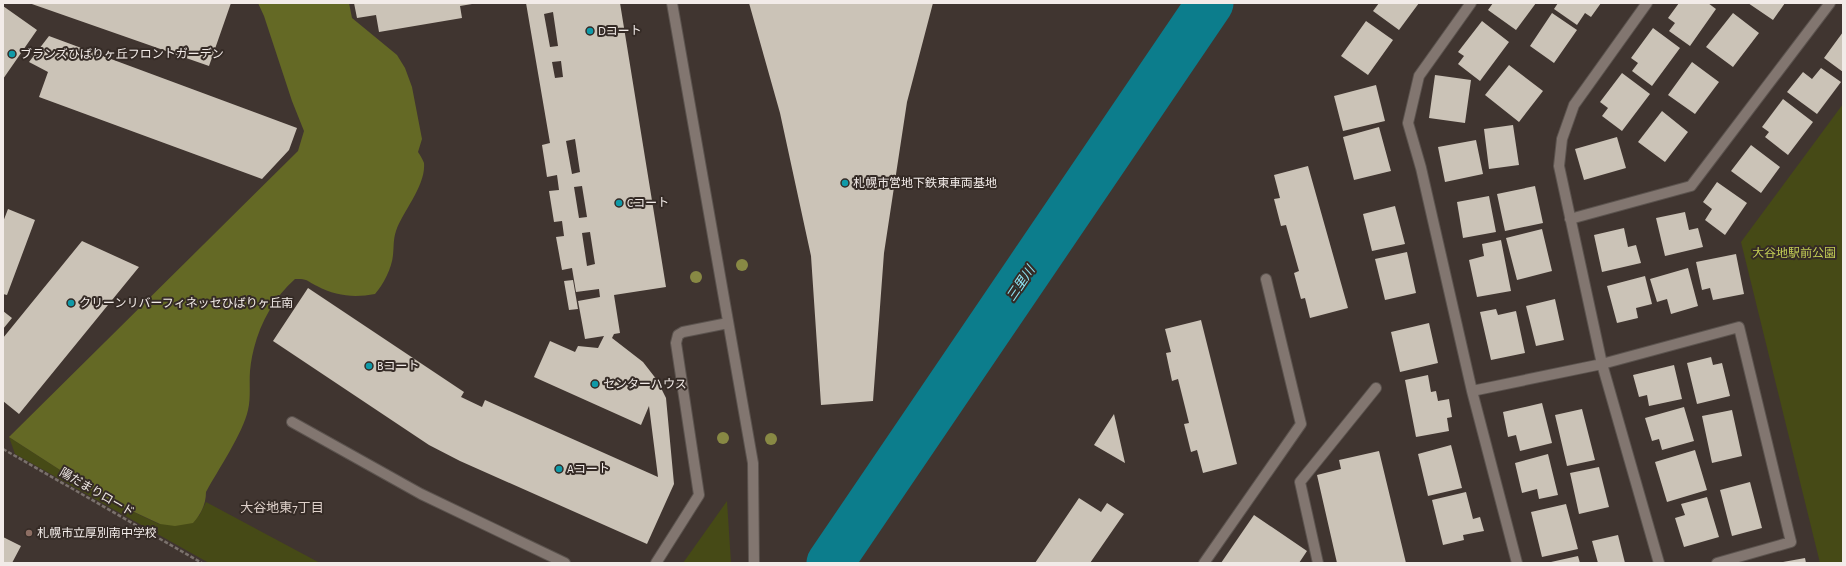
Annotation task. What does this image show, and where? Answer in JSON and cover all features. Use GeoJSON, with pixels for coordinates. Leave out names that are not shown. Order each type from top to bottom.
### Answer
{"type":"FeatureCollection","features":[{"type":"Feature","properties":{"kind":"street"},"geometry":{"type":"LineString","coordinates":[[672,3],[753,463],[754,563]]}},
{"type":"Feature","properties":{"kind":"street"},"geometry":{"type":"LineString","coordinates":[[1471,3],[1419,76],[1408,123],[1421,168],[1472,391],[1517,563]]}},
{"type":"Feature","properties":{"kind":"street"},"geometry":{"type":"LineString","coordinates":[[1647,3],[1574,105],[1562,139],[1559,166],[1602,364],[1659,563]]}},
{"type":"Feature","properties":{"kind":"street"},"geometry":{"type":"LineString","coordinates":[[1570,219],[1691,186],[1830,3]]}},
{"type":"Feature","properties":{"kind":"street"},"geometry":{"type":"LineString","coordinates":[[1204,563],[1301,424],[1266,279]]}},
{"type":"Feature","properties":{"kind":"street"},"geometry":{"type":"LineString","coordinates":[[656,563],[699,495],[676,344],[678,336],[683,332],[728,323]]}},
{"type":"Feature","properties":{"kind":"street"},"geometry":{"type":"LineString","coordinates":[[1472,391],[1602,364],[1739,327],[1791,542],[1717,563]]}},
{"type":"Feature","properties":{"kind":"street"},"geometry":{"type":"LineString","coordinates":[[1318,563],[1300,482],[1376,388]]}},
{"type":"Feature","properties":{"kind":"street"},"geometry":{"type":"LineString","coordinates":[[292,422],[421,494],[565,563]]}},
{"type":"Feature","properties":{"kind":"path","name":"陽だまりロード"},"geometry":{"type":"LineString","coordinates":[[3,449],[202,563]]}},
{"type":"Feature","properties":{"kind":"green space"},"geometry":{"type":"Polygon","coordinates":[[[258,3],[349,3],[352,18],[397,55],[405,68],[412,87],[422,139],[418,152],[424,163],[424,172],[418,189],[396,231],[389,271],[375,294],[352,296],[338,294],[317,286],[307,280],[295,279],[277,298],[264,321],[255,346],[250,371],[249,405],[245,419],[236,440],[206,492],[204,505],[201,512],[193,523],[175,526],[160,524],[102,497],[9,437],[298,151],[304,131],[292,101],[264,16],[258,3]]]}},
{"type":"Feature","properties":{"kind":"green space","name":"大谷地駅前公園"},"geometry":{"type":"Polygon","coordinates":[[[1843,104],[1843,563],[1820,563],[1741,242],[1843,104]]]}},
{"type":"Feature","properties":{"kind":"green space"},"geometry":{"type":"Polygon","coordinates":[[[9,437],[102,497],[159,524],[199,516],[206,502],[320,563],[209,563],[15,454],[9,437]]]}},
{"type":"Feature","properties":{"kind":"green space"},"geometry":{"type":"Polygon","coordinates":[[[727,501],[731,563],[683,563],[727,501]]]}},
{"type":"Feature","properties":{"kind":"building"},"geometry":{"type":"Polygon","coordinates":[[[29,3],[231,3],[209,66],[29,3]]]}},
{"type":"Feature","properties":{"kind":"building"},"geometry":{"type":"Polygon","coordinates":[[[354,3],[472,4],[460,6],[462,18],[379,32],[376,15],[357,18],[354,3]]]}},
{"type":"Feature","properties":{"kind":"building"},"geometry":{"type":"Polygon","coordinates":[[[526,3],[620,3],[666,287],[614,295],[620,333],[614,334],[612,338],[643,362],[657,380],[666,398],[674,484],[647,544],[460,461],[429,445],[273,341],[308,288],[464,392],[461,397],[482,407],[485,400],[658,477],[649,406],[641,425],[534,377],[550,341],[575,352],[578,346],[598,348],[604,336],[585,339],[578,301],[600,297],[599,289],[576,292],[572,268],[562,270],[556,237],[564,236],[562,221],[554,222],[549,191],[559,190],[557,175],[547,177],[542,145],[550,143],[526,3]],[[553,12],[544,14],[550,47],[558,46],[553,12]],[[561,61],[552,62],[555,78],[563,77],[561,61]],[[575,139],[566,141],[572,174],[580,172],[575,139]],[[582,186],[574,187],[579,218],[587,217],[582,186]],[[590,232],[582,233],[587,266],[595,264],[590,232]]]}},
{"type":"Feature","properties":{"kind":"building","name":"札幌市営地下鉄東車両基地"},"geometry":{"type":"Polygon","coordinates":[[[749,3],[933,3],[907,102],[884,253],[873,401],[821,405],[811,256],[780,113],[749,3]]]}},
{"type":"Feature","properties":{"kind":"building"},"geometry":{"type":"Polygon","coordinates":[[[1379,3],[1419,3],[1399,30],[1373,11],[1379,3]]]}},
{"type":"Feature","properties":{"kind":"building"},"geometry":{"type":"Polygon","coordinates":[[[1493,3],[1536,3],[1516,30],[1488,10],[1493,3]]]}},
{"type":"Feature","properties":{"kind":"building"},"geometry":{"type":"Polygon","coordinates":[[[1558,3],[1601,3],[1591,17],[1585,13],[1577,25],[1554,9],[1558,3]]]}},
{"type":"Feature","properties":{"kind":"building"},"geometry":{"type":"Polygon","coordinates":[[[1679,3],[1708,3],[1716,9],[1690,46],[1669,31],[1675,23],[1668,18],[1679,3]]]}},
{"type":"Feature","properties":{"kind":"building"},"geometry":{"type":"Polygon","coordinates":[[[1748,3],[1785,3],[1773,20],[1748,3]]]}},
{"type":"Feature","properties":{"kind":"building","name":"ブランズひばりヶ丘フロントガーデン"},"geometry":{"type":"Polygon","coordinates":[[[3,6],[37,30],[3,79],[3,6]]]}},
{"type":"Feature","properties":{"kind":"building"},"geometry":{"type":"Polygon","coordinates":[[[1552,13],[1577,30],[1554,63],[1530,46],[1552,13]]]}},
{"type":"Feature","properties":{"kind":"building"},"geometry":{"type":"Polygon","coordinates":[[[1733,13],[1759,33],[1733,67],[1706,47],[1733,13]]]}},
{"type":"Feature","properties":{"kind":"building"},"geometry":{"type":"Polygon","coordinates":[[[1366,21],[1393,40],[1368,75],[1341,56],[1366,21]]]}},
{"type":"Feature","properties":{"kind":"building"},"geometry":{"type":"Polygon","coordinates":[[[1482,21],[1509,42],[1480,81],[1458,64],[1464,56],[1458,52],[1482,21]]]}},
{"type":"Feature","properties":{"kind":"building"},"geometry":{"type":"Polygon","coordinates":[[[1653,28],[1680,48],[1652,86],[1632,71],[1638,63],[1631,58],[1653,28]]]}},
{"type":"Feature","properties":{"kind":"building"},"geometry":{"type":"Polygon","coordinates":[[[1843,32],[1843,72],[1824,58],[1843,32]]]}},
{"type":"Feature","properties":{"kind":"building"},"geometry":{"type":"Polygon","coordinates":[[[49,36],[297,128],[289,150],[262,179],[39,97],[48,72],[29,62],[49,36]]]}},
{"type":"Feature","properties":{"kind":"building"},"geometry":{"type":"Polygon","coordinates":[[[1692,62],[1719,82],[1695,114],[1668,95],[1692,62]]]}},
{"type":"Feature","properties":{"kind":"building"},"geometry":{"type":"Polygon","coordinates":[[[1509,65],[1543,91],[1519,122],[1485,95],[1509,65]]]}},
{"type":"Feature","properties":{"kind":"building"},"geometry":{"type":"Polygon","coordinates":[[[1821,68],[1841,82],[1817,114],[1787,92],[1803,72],[1812,79],[1821,68]]]}},
{"type":"Feature","properties":{"kind":"building"},"geometry":{"type":"Polygon","coordinates":[[[1622,73],[1650,94],[1622,131],[1602,116],[1608,108],[1600,102],[1622,73]]]}},
{"type":"Feature","properties":{"kind":"building"},"geometry":{"type":"Polygon","coordinates":[[[1435,75],[1471,80],[1465,123],[1429,118],[1435,75]]]}},
{"type":"Feature","properties":{"kind":"building"},"geometry":{"type":"Polygon","coordinates":[[[1376,85],[1385,121],[1343,131],[1334,96],[1376,85]]]}},
{"type":"Feature","properties":{"kind":"building"},"geometry":{"type":"Polygon","coordinates":[[[1783,99],[1813,122],[1788,155],[1765,137],[1769,132],[1762,127],[1783,99]]]}},
{"type":"Feature","properties":{"kind":"building"},"geometry":{"type":"Polygon","coordinates":[[[1662,111],[1688,132],[1665,162],[1638,142],[1662,111]]]}},
{"type":"Feature","properties":{"kind":"building"},"geometry":{"type":"Polygon","coordinates":[[[1513,125],[1519,165],[1489,169],[1484,129],[1513,125]]]}},
{"type":"Feature","properties":{"kind":"building"},"geometry":{"type":"Polygon","coordinates":[[[1379,127],[1391,171],[1354,180],[1343,137],[1379,127]]]}},
{"type":"Feature","properties":{"kind":"building"},"geometry":{"type":"Polygon","coordinates":[[[1617,137],[1626,168],[1584,180],[1575,149],[1617,137]]]}},
{"type":"Feature","properties":{"kind":"building"},"geometry":{"type":"Polygon","coordinates":[[[1476,140],[1483,174],[1445,182],[1438,147],[1476,140]]]}},
{"type":"Feature","properties":{"kind":"building"},"geometry":{"type":"Polygon","coordinates":[[[1751,145],[1780,167],[1761,193],[1731,171],[1751,145]]]}},
{"type":"Feature","properties":{"kind":"building"},"geometry":{"type":"Polygon","coordinates":[[[1308,166],[1348,308],[1310,318],[1305,298],[1301,299],[1294,273],[1299,271],[1286,225],[1281,226],[1274,199],[1280,198],[1274,175],[1308,166]]]}},
{"type":"Feature","properties":{"kind":"building"},"geometry":{"type":"Polygon","coordinates":[[[1717,182],[1747,203],[1725,235],[1705,220],[1712,209],[1703,202],[1717,182]]]}},
{"type":"Feature","properties":{"kind":"building"},"geometry":{"type":"Polygon","coordinates":[[[1535,186],[1543,223],[1505,231],[1497,194],[1535,186]]]}},
{"type":"Feature","properties":{"kind":"building"},"geometry":{"type":"Polygon","coordinates":[[[1489,196],[1496,232],[1463,238],[1457,202],[1489,196]]]}},
{"type":"Feature","properties":{"kind":"building"},"geometry":{"type":"Polygon","coordinates":[[[1395,206],[1405,244],[1372,251],[1363,214],[1395,206]]]}},
{"type":"Feature","properties":{"kind":"building"},"geometry":{"type":"Polygon","coordinates":[[[8,209],[35,220],[7,295],[3,294],[3,222],[8,209]]]}},
{"type":"Feature","properties":{"kind":"building"},"geometry":{"type":"Polygon","coordinates":[[[1685,212],[1689,230],[1698,228],[1703,247],[1665,256],[1656,218],[1685,212]]]}},
{"type":"Feature","properties":{"kind":"building"},"geometry":{"type":"Polygon","coordinates":[[[1624,228],[1628,247],[1636,245],[1641,263],[1602,272],[1594,235],[1624,228]]]}},
{"type":"Feature","properties":{"kind":"building"},"geometry":{"type":"Polygon","coordinates":[[[1542,229],[1552,271],[1517,280],[1506,238],[1542,229]]]}},
{"type":"Feature","properties":{"kind":"building"},"geometry":{"type":"Polygon","coordinates":[[[1501,240],[1511,291],[1477,297],[1469,260],[1484,256],[1482,244],[1501,240]]]}},
{"type":"Feature","properties":{"kind":"building","name":"クリーンリバーフィネッセひばりヶ丘南"},"geometry":{"type":"Polygon","coordinates":[[[82,241],[139,267],[19,414],[3,401],[3,338],[82,241]]]}},
{"type":"Feature","properties":{"kind":"building"},"geometry":{"type":"Polygon","coordinates":[[[1407,252],[1416,293],[1385,300],[1375,259],[1407,252]]]}},
{"type":"Feature","properties":{"kind":"building"},"geometry":{"type":"Polygon","coordinates":[[[1736,254],[1744,294],[1713,300],[1710,288],[1702,290],[1696,262],[1736,254]]]}},
{"type":"Feature","properties":{"kind":"building"},"geometry":{"type":"Polygon","coordinates":[[[1688,268],[1698,306],[1671,314],[1667,299],[1657,302],[1650,279],[1688,268]]]}},
{"type":"Feature","properties":{"kind":"building"},"geometry":{"type":"Polygon","coordinates":[[[1645,276],[1652,304],[1636,308],[1638,318],[1617,323],[1607,286],[1645,276]]]}},
{"type":"Feature","properties":{"kind":"building"},"geometry":{"type":"Polygon","coordinates":[[[573,280],[578,309],[569,310],[564,281],[573,280]]]}},
{"type":"Feature","properties":{"kind":"building"},"geometry":{"type":"Polygon","coordinates":[[[1555,299],[1564,340],[1536,346],[1526,306],[1555,299]]]}},
{"type":"Feature","properties":{"kind":"building"},"geometry":{"type":"Polygon","coordinates":[[[1496,309],[1498,315],[1516,311],[1525,353],[1491,360],[1480,312],[1496,309]]]}},
{"type":"Feature","properties":{"kind":"building"},"geometry":{"type":"Polygon","coordinates":[[[3,311],[12,318],[3,329],[3,311]]]}},
{"type":"Feature","properties":{"kind":"building"},"geometry":{"type":"Polygon","coordinates":[[[1201,320],[1237,464],[1203,473],[1197,450],[1191,452],[1184,424],[1189,423],[1178,379],[1172,381],[1166,353],[1171,352],[1165,329],[1201,320]]]}},
{"type":"Feature","properties":{"kind":"building"},"geometry":{"type":"Polygon","coordinates":[[[1429,323],[1438,363],[1400,372],[1391,332],[1429,323]]]}},
{"type":"Feature","properties":{"kind":"building"},"geometry":{"type":"Polygon","coordinates":[[[1711,357],[1713,365],[1722,363],[1730,396],[1697,404],[1687,363],[1711,357]]]}},
{"type":"Feature","properties":{"kind":"building"},"geometry":{"type":"Polygon","coordinates":[[[1674,365],[1682,399],[1649,406],[1647,395],[1639,397],[1633,375],[1674,365]]]}},
{"type":"Feature","properties":{"kind":"building"},"geometry":{"type":"Polygon","coordinates":[[[1428,375],[1431,392],[1436,391],[1438,401],[1449,399],[1452,417],[1447,418],[1449,431],[1416,437],[1405,380],[1428,375]]]}},
{"type":"Feature","properties":{"kind":"building"},"geometry":{"type":"Polygon","coordinates":[[[1542,403],[1552,443],[1520,451],[1516,435],[1508,437],[1503,412],[1542,403]]]}},
{"type":"Feature","properties":{"kind":"building"},"geometry":{"type":"Polygon","coordinates":[[[1684,407],[1694,441],[1662,450],[1659,439],[1652,441],[1645,418],[1684,407]]]}},
{"type":"Feature","properties":{"kind":"building"},"geometry":{"type":"Polygon","coordinates":[[[1582,409],[1595,460],[1567,466],[1555,415],[1582,409]]]}},
{"type":"Feature","properties":{"kind":"building"},"geometry":{"type":"Polygon","coordinates":[[[1732,410],[1742,456],[1712,463],[1702,416],[1732,410]]]}},
{"type":"Feature","properties":{"kind":"building"},"geometry":{"type":"Polygon","coordinates":[[[1114,414],[1125,463],[1094,445],[1114,414]]]}},
{"type":"Feature","properties":{"kind":"building"},"geometry":{"type":"Polygon","coordinates":[[[1451,445],[1462,488],[1428,496],[1418,454],[1451,445]]]}},
{"type":"Feature","properties":{"kind":"building"},"geometry":{"type":"Polygon","coordinates":[[[1695,450],[1707,490],[1667,502],[1655,462],[1695,450]]]}},
{"type":"Feature","properties":{"kind":"building"},"geometry":{"type":"Polygon","coordinates":[[[1379,451],[1406,563],[1337,563],[1317,475],[1341,469],[1339,460],[1379,451]]]}},
{"type":"Feature","properties":{"kind":"building"},"geometry":{"type":"Polygon","coordinates":[[[1548,454],[1558,495],[1539,499],[1537,489],[1522,493],[1515,463],[1548,454]]]}},
{"type":"Feature","properties":{"kind":"building"},"geometry":{"type":"Polygon","coordinates":[[[1599,467],[1609,507],[1579,514],[1570,473],[1599,467]]]}},
{"type":"Feature","properties":{"kind":"building"},"geometry":{"type":"Polygon","coordinates":[[[1750,482],[1762,528],[1732,536],[1720,490],[1750,482]]]}},
{"type":"Feature","properties":{"kind":"building"},"geometry":{"type":"Polygon","coordinates":[[[1466,492],[1473,519],[1480,517],[1484,531],[1463,535],[1464,540],[1443,545],[1432,500],[1466,492]]]}},
{"type":"Feature","properties":{"kind":"building"},"geometry":{"type":"Polygon","coordinates":[[[1707,497],[1719,537],[1684,547],[1675,518],[1685,515],[1681,504],[1707,497]]]}},
{"type":"Feature","properties":{"kind":"building"},"geometry":{"type":"Polygon","coordinates":[[[1079,498],[1101,512],[1107,503],[1124,514],[1090,563],[1035,563],[1079,498]]]}},
{"type":"Feature","properties":{"kind":"building"},"geometry":{"type":"Polygon","coordinates":[[[1566,504],[1578,549],[1542,557],[1531,512],[1566,504]]]}},
{"type":"Feature","properties":{"kind":"building"},"geometry":{"type":"Polygon","coordinates":[[[1254,515],[1307,551],[1299,563],[1221,563],[1254,515]]]}},
{"type":"Feature","properties":{"kind":"building"},"geometry":{"type":"Polygon","coordinates":[[[1618,535],[1625,563],[1598,563],[1592,541],[1618,535]]]}},
{"type":"Feature","properties":{"kind":"building"},"geometry":{"type":"Polygon","coordinates":[[[3,537],[21,546],[12,563],[3,563],[3,537]]]}},
{"type":"Feature","properties":{"kind":"building"},"geometry":{"type":"Polygon","coordinates":[[[1578,556],[1580,563],[1551,562],[1578,556]]]}},
{"type":"Feature","properties":{"kind":"building"},"geometry":{"type":"Polygon","coordinates":[[[1805,558],[1806,563],[1783,563],[1783,562],[1805,558]]]}},
{"type":"Feature","properties":{"kind":"waterway","name":"三里川"},"geometry":{"type":"LineString","coordinates":[[830,563],[1210,3]]}},
{"type":"Feature","properties":{"kind":"place","name":"Dコート"},"geometry":{"type":"Point","coordinates":[590,31]}},
{"type":"Feature","properties":{"kind":"place","name":"ブランズひばりヶ丘フロントガーデン"},"geometry":{"type":"Point","coordinates":[12,54]}},
{"type":"Feature","properties":{"kind":"place","name":"札幌市営地下鉄東車両基地"},"geometry":{"type":"Point","coordinates":[845,183]}},
{"type":"Feature","properties":{"kind":"place","name":"Cコート"},"geometry":{"type":"Point","coordinates":[619,203]}},
{"type":"Feature","properties":{"kind":"place","name":"クリーンリバーフィネッセひばりヶ丘南"},"geometry":{"type":"Point","coordinates":[71,303]}},
{"type":"Feature","properties":{"kind":"place","name":"Bコート"},"geometry":{"type":"Point","coordinates":[369,366]}},
{"type":"Feature","properties":{"kind":"place","name":"センターハウス"},"geometry":{"type":"Point","coordinates":[595,384]}},
{"type":"Feature","properties":{"kind":"place","name":"Aコート"},"geometry":{"type":"Point","coordinates":[559,469]}},
{"type":"Feature","properties":{"kind":"place","name":"札幌市立厚別南中学校"},"geometry":{"type":"Point","coordinates":[29,533]}},
{"type":"Feature","properties":{"kind":"district","name":"大谷地東7丁目"},"geometry":{"type":"Point","coordinates":[282,507]}}]}
